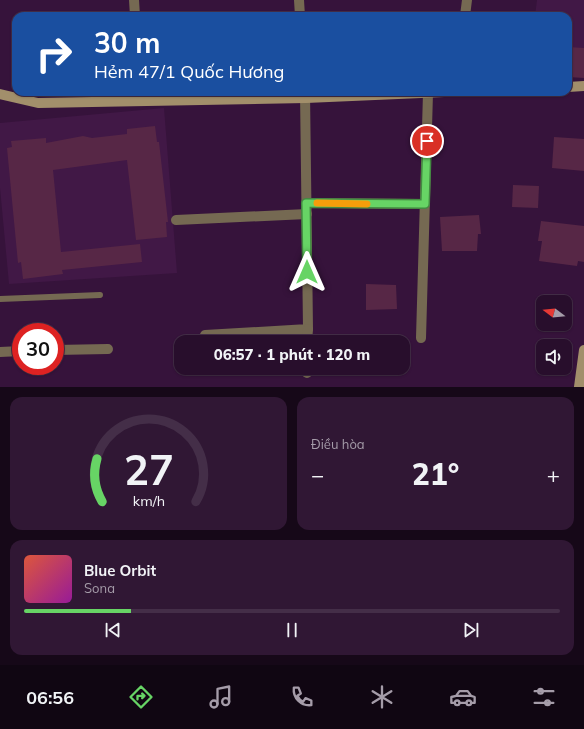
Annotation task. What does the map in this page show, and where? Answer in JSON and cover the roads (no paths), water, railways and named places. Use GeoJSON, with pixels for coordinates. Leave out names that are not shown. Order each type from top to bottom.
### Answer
{"type":"FeatureCollection","features":[{"type":"Feature","properties":{"kind":"street"},"geometry":{"type":"LineString","coordinates":[[134,0],[135,12]]}},
{"type":"Feature","properties":{"kind":"street"},"geometry":{"type":"LineString","coordinates":[[299,0],[300,12]]}},
{"type":"Feature","properties":{"kind":"street"},"geometry":{"type":"LineString","coordinates":[[466,12],[467,0]]}},
{"type":"Feature","properties":{"kind":"street"},"geometry":{"type":"LineString","coordinates":[[572,87],[584,86]]}},
{"type":"Feature","properties":{"kind":"street"},"geometry":{"type":"LineString","coordinates":[[0,94],[38,103],[144,96]]}},
{"type":"Feature","properties":{"kind":"street"},"geometry":{"type":"LineString","coordinates":[[305,96],[308,335]]}},
{"type":"Feature","properties":{"kind":"street"},"geometry":{"type":"LineString","coordinates":[[421,338],[428,96]]}},
{"type":"Feature","properties":{"kind":"street"},"geometry":{"type":"LineString","coordinates":[[306,203],[425,204]]}},
{"type":"Feature","properties":{"kind":"street"},"geometry":{"type":"LineString","coordinates":[[176,220],[307,214]]}},
{"type":"Feature","properties":{"kind":"street"},"geometry":{"type":"LineString","coordinates":[[205,335],[308,329]]}},
{"type":"Feature","properties":{"kind":"street"},"geometry":{"type":"LineString","coordinates":[[64,350],[108,349]]}},
{"type":"Feature","properties":{"kind":"street"},"geometry":{"type":"LineString","coordinates":[[579,387],[582,376],[584,350]]}},
{"type":"Feature","properties":{"kind":"street"},"geometry":{"type":"LineString","coordinates":[[0,352],[12,351]]}},
{"type":"Feature","properties":{"kind":"lane"},"geometry":{"type":"LineString","coordinates":[[0,299],[100,295]]}}]}
